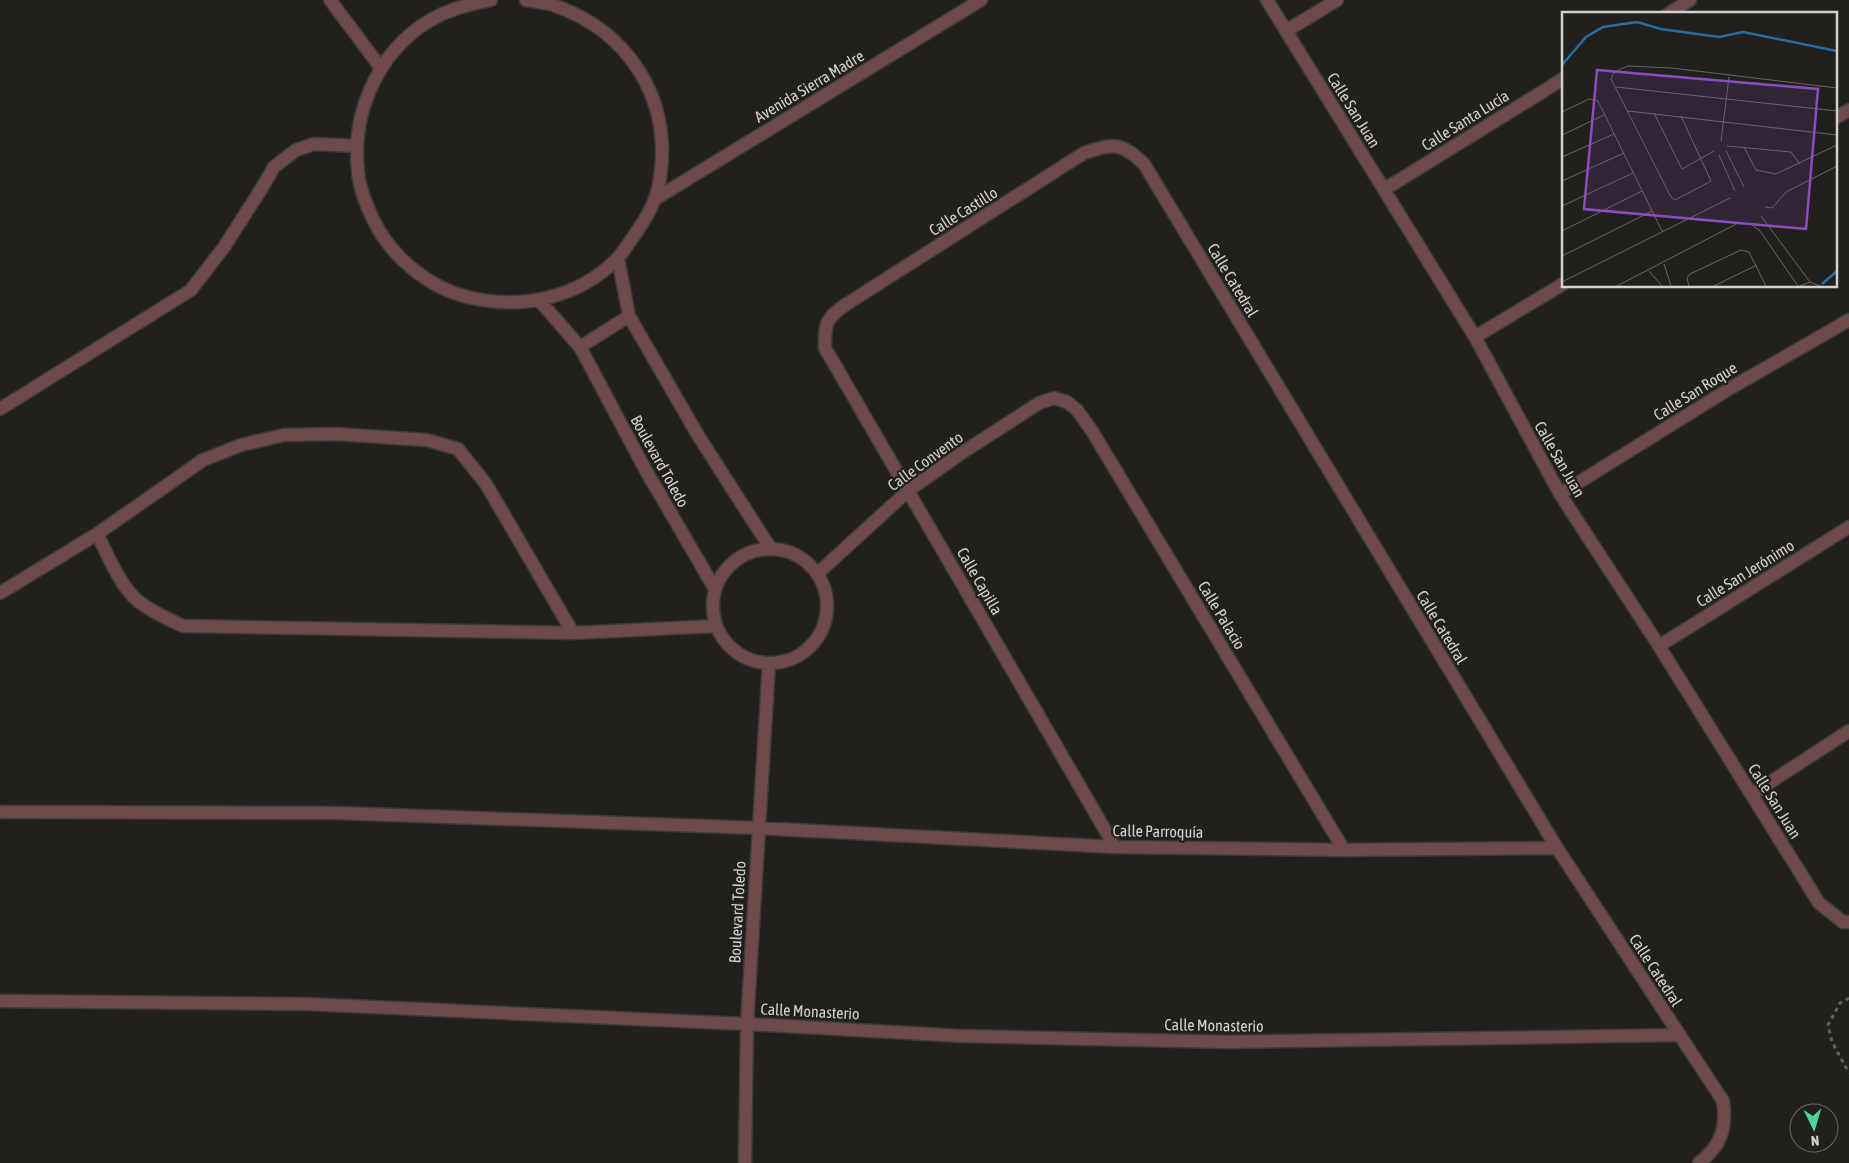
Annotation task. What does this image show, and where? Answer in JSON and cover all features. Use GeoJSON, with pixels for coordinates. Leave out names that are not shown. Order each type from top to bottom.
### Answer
{"type":"FeatureCollection","features":[{"type":"Feature","properties":{"kind":"street"},"geometry":{"type":"LineString","coordinates":[[330,0],[381,68]]}},
{"type":"Feature","properties":{"kind":"street"},"geometry":{"type":"LineString","coordinates":[[491,0],[462,2],[418,29],[398,47],[381,68],[366,101],[360,119],[356,146],[358,173],[364,200],[376,225],[391,248],[410,267],[433,283],[458,294],[485,301],[512,303],[540,300],[568,292],[594,277],[618,258],[647,218],[660,180],[662,152],[660,123],[652,97],[640,71],[623,48],[602,29],[554,2],[526,0]]}},
{"type":"Feature","properties":{"kind":"street","name":"Avenida Sierra Madre"},"geometry":{"type":"LineString","coordinates":[[654,199],[981,0]]}},
{"type":"Feature","properties":{"kind":"street","name":"Calle San Juan"},"geometry":{"type":"LineString","coordinates":[[1267,0],[1385,189],[1474,337],[1560,494],[1659,646],[1819,903],[1846,922]]}},
{"type":"Feature","properties":{"kind":"street"},"geometry":{"type":"LineString","coordinates":[[1286,31],[1337,0]]}},
{"type":"Feature","properties":{"kind":"street"},"geometry":{"type":"LineString","coordinates":[[1671,12],[1690,0]]}},
{"type":"Feature","properties":{"kind":"street","name":"Calle Santa Lucía"},"geometry":{"type":"LineString","coordinates":[[1385,189],[1562,80]]}},
{"type":"Feature","properties":{"kind":"street"},"geometry":{"type":"LineString","coordinates":[[1836,117],[1849,110]]}},
{"type":"Feature","properties":{"kind":"street"},"geometry":{"type":"LineString","coordinates":[[0,409],[191,290],[224,247],[274,167],[281,161],[296,150],[314,144],[356,146]]}},
{"type":"Feature","properties":{"kind":"street","name":"Calle Castillo"},"geometry":{"type":"LineString","coordinates":[[825,329],[831,315],[845,305],[1084,153],[1106,145],[1119,146],[1131,151]]}},
{"type":"Feature","properties":{"kind":"street","name":"Calle Catedral"},"geometry":{"type":"LineString","coordinates":[[1131,151],[1144,164],[1556,848],[1723,1101],[1725,1118],[1718,1144],[1699,1163]]}},
{"type":"Feature","properties":{"kind":"street"},"geometry":{"type":"LineString","coordinates":[[618,258],[629,316],[699,438],[771,549]]}},
{"type":"Feature","properties":{"kind":"street"},"geometry":{"type":"LineString","coordinates":[[1474,337],[1562,285]]}},
{"type":"Feature","properties":{"kind":"street","name":"Boulevard Toledo"},"geometry":{"type":"LineString","coordinates":[[540,300],[580,347],[645,469],[715,589]]}},
{"type":"Feature","properties":{"kind":"street"},"geometry":{"type":"LineString","coordinates":[[580,347],[629,316]]}},
{"type":"Feature","properties":{"kind":"street","name":"Calle San Roque"},"geometry":{"type":"LineString","coordinates":[[1560,494],[1729,389],[1849,320]]}},
{"type":"Feature","properties":{"kind":"street","name":"Calle Capilla"},"geometry":{"type":"LineString","coordinates":[[825,329],[825,348],[1115,847]]}},
{"type":"Feature","properties":{"kind":"street","name":"Calle Convento"},"geometry":{"type":"LineString","coordinates":[[817,574],[909,490],[960,454],[1039,403],[1054,398],[1066,402]]}},
{"type":"Feature","properties":{"kind":"street","name":"Calle Palacio"},"geometry":{"type":"LineString","coordinates":[[1066,402],[1077,410],[1092,431],[1344,850]]}},
{"type":"Feature","properties":{"kind":"street"},"geometry":{"type":"LineString","coordinates":[[0,593],[98,534],[203,460],[241,445],[284,435],[336,434],[427,440],[458,450],[486,484],[573,633]]}},
{"type":"Feature","properties":{"kind":"street","name":"Calle San Jerónimo"},"geometry":{"type":"LineString","coordinates":[[1659,646],[1849,527]]}},
{"type":"Feature","properties":{"kind":"street"},"geometry":{"type":"LineString","coordinates":[[98,534],[118,575],[137,600],[154,612],[183,626],[573,633],[716,626]]}},
{"type":"Feature","properties":{"kind":"street"},"geometry":{"type":"LineString","coordinates":[[771,549],[789,552],[804,560],[817,574],[825,590],[827,607],[824,625],[816,640],[803,653],[787,661],[769,663],[752,661],[737,653],[724,641],[716,626],[712,607],[715,589],[724,572],[736,559],[753,551],[771,549]]}},
{"type":"Feature","properties":{"kind":"street","name":"Boulevard Toledo"},"geometry":{"type":"LineString","coordinates":[[745,1163],[747,1024],[769,663]]}},
{"type":"Feature","properties":{"kind":"street"},"geometry":{"type":"LineString","coordinates":[[1752,794],[1849,731]]}},
{"type":"Feature","properties":{"kind":"street","name":"Calle Parroquía"},"geometry":{"type":"LineString","coordinates":[[0,812],[338,813],[758,828],[1115,847],[1344,850],[1556,848]]}},
{"type":"Feature","properties":{"kind":"street","name":"Calle Monasterio"},"geometry":{"type":"LineString","coordinates":[[0,1001],[307,1004],[962,1036],[1228,1042],[1680,1036]]}},
{"type":"Feature","properties":{"kind":"path"},"geometry":{"type":"LineString","coordinates":[[1849,998],[1840,1003],[1828,1025],[1832,1042],[1849,1072]]}}]}
